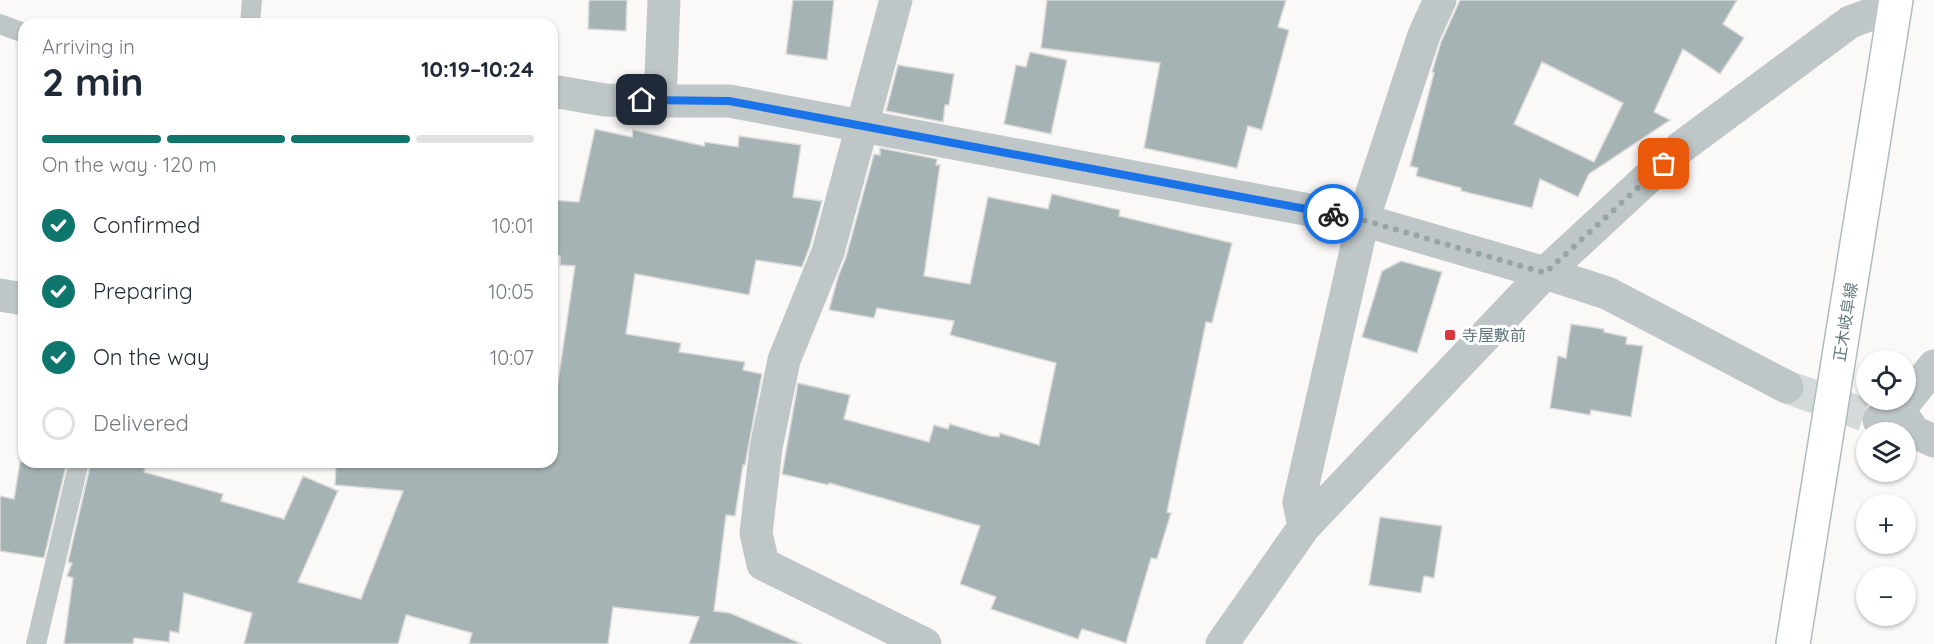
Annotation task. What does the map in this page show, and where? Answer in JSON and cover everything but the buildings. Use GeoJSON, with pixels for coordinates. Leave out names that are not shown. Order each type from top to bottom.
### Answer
{"type":"FeatureCollection","features":[{"type":"Feature","properties":{"kind":"main road","name":"正木岐阜線"},"geometry":{"type":"LineString","coordinates":[[1793,644],[1895,3]]}},
{"type":"Feature","properties":{"kind":"street"},"geometry":{"type":"LineString","coordinates":[[660,100],[664,0]]}},
{"type":"Feature","properties":{"kind":"street"},"geometry":{"type":"LineString","coordinates":[[896,0],[828,252],[784,360],[766,448],[756,533],[763,564],[925,644]]}},
{"type":"Feature","properties":{"kind":"street"},"geometry":{"type":"LineString","coordinates":[[1304,527],[1299,502],[1363,220],[1424,35],[1440,0]]}},
{"type":"Feature","properties":{"kind":"street"},"geometry":{"type":"LineString","coordinates":[[1222,644],[1304,527],[1545,273],[1680,148],[1851,22],[1895,3]]}},
{"type":"Feature","properties":{"kind":"street"},"geometry":{"type":"LineString","coordinates":[[558,92],[605,100],[729,101],[1363,220],[1607,293],[1787,387]]}},
{"type":"Feature","properties":{"kind":"street"},"geometry":{"type":"LineString","coordinates":[[0,296],[18,298]]}},
{"type":"Feature","properties":{"kind":"street"},"geometry":{"type":"LineString","coordinates":[[1934,366],[1889,415],[1914,432],[1934,441]]}},
{"type":"Feature","properties":{"kind":"lane"},"geometry":{"type":"LineString","coordinates":[[250,18],[252,0]]}},
{"type":"Feature","properties":{"kind":"lane"},"geometry":{"type":"LineString","coordinates":[[0,24],[18,31]]}},
{"type":"Feature","properties":{"kind":"lane"},"geometry":{"type":"LineString","coordinates":[[36,644],[78,468]]}},
{"type":"Feature","properties":{"kind":"tunnel"},"geometry":{"type":"LineString","coordinates":[[1787,387],[1879,420]]}},
{"type":"Feature","properties":{"kind":"way so far"},"geometry":{"type":"LineString","coordinates":[[1333,214],[1363,220],[1545,273],[1664,164]]}},
{"type":"Feature","properties":{"kind":"place","name":"寺屋敷前"},"geometry":{"type":"Point","coordinates":[1450,335]}},
{"type":"Feature","properties":{"kind":"route"},"geometry":{"type":"LineString","coordinates":[[642,100],[729,101],[1333,214]]}}]}
